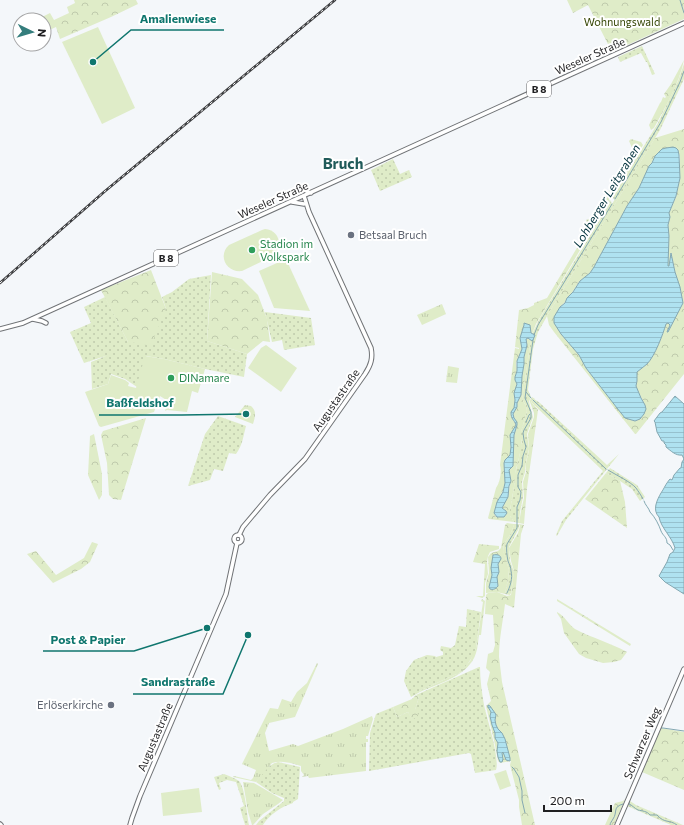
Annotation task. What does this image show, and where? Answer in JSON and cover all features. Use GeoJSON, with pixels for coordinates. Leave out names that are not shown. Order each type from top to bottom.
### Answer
{"type":"FeatureCollection","features":[{"type":"Feature","properties":{"kind":"main road","name":"Weseler Straße"},"geometry":{"type":"LineString","coordinates":[[0,328],[23,323],[32,319],[684,23]]}},
{"type":"Feature","properties":{"kind":"main road"},"geometry":{"type":"LineString","coordinates":[[301,189],[311,193]]}},
{"type":"Feature","properties":{"kind":"main road","name":"Augustastraße"},"geometry":{"type":"LineString","coordinates":[[303,197],[304,204],[309,212]]}},
{"type":"Feature","properties":{"kind":"main road","name":"Augustastraße"},"geometry":{"type":"LineString","coordinates":[[130,825],[140,796],[226,594],[237,543],[234,540],[234,537],[239,535],[243,527],[270,494],[305,459],[365,374],[371,361],[372,355],[370,348],[303,197]]}},
{"type":"Feature","properties":{"kind":"main road"},"geometry":{"type":"LineString","coordinates":[[291,202],[304,204]]}},
{"type":"Feature","properties":{"kind":"main road"},"geometry":{"type":"LineString","coordinates":[[32,319],[46,323]]}},
{"type":"Feature","properties":{"kind":"main road","name":"Schwarzer Weg"},"geometry":{"type":"LineString","coordinates":[[616,825],[684,669]]}},
{"type":"Feature","properties":{"kind":"green space"},"geometry":{"type":"Polygon","coordinates":[[[74,0],[136,0],[138,4],[60,39],[56,27],[52,29],[52,16],[54,20],[69,13],[67,7],[75,3],[74,0]]]}},
{"type":"Feature","properties":{"kind":"green space","name":"Wohnungswald"},"geometry":{"type":"Polygon","coordinates":[[[567,0],[684,0],[684,19],[612,52],[588,5],[573,13],[567,0]]]}},
{"type":"Feature","properties":{"kind":"green space"},"geometry":{"type":"Polygon","coordinates":[[[98,27],[135,108],[102,124],[62,42],[98,27]]]}},
{"type":"Feature","properties":{"kind":"green space"},"geometry":{"type":"Polygon","coordinates":[[[642,46],[655,74],[652,75],[647,62],[641,53],[620,62],[618,57],[642,46]]]}},
{"type":"Feature","properties":{"kind":"green space"},"geometry":{"type":"Polygon","coordinates":[[[684,60],[672,95],[654,128],[651,130],[649,125],[663,97],[666,97],[664,94],[684,60]]]}},
{"type":"Feature","properties":{"kind":"green space"},"geometry":{"type":"Polygon","coordinates":[[[684,64],[684,79],[660,130],[538,332],[533,349],[528,390],[531,397],[529,402],[533,417],[527,434],[529,449],[522,482],[523,497],[519,523],[514,522],[510,516],[510,510],[515,474],[522,443],[521,432],[527,411],[522,399],[531,339],[532,341],[534,334],[532,334],[540,318],[611,201],[612,204],[615,199],[612,198],[658,123],[678,81],[684,64]]]}},
{"type":"Feature","properties":{"kind":"green space"},"geometry":{"type":"Polygon","coordinates":[[[684,129],[684,374],[635,434],[554,332],[549,325],[547,316],[655,138],[684,129]],[[678,150],[655,156],[639,188],[627,206],[592,269],[588,275],[579,282],[556,314],[558,329],[561,334],[579,355],[586,368],[617,408],[633,421],[641,418],[645,411],[644,404],[636,386],[637,372],[650,361],[666,323],[670,325],[667,331],[669,330],[683,303],[671,253],[668,266],[669,213],[676,197],[680,178],[680,157],[678,150]]]}},
{"type":"Feature","properties":{"kind":"green space"},"geometry":{"type":"Polygon","coordinates":[[[631,139],[641,142],[643,145],[636,158],[633,160],[629,169],[636,159],[618,187],[608,192],[633,150],[629,141],[631,139]]]}},
{"type":"Feature","properties":{"kind":"green space"},"geometry":{"type":"Polygon","coordinates":[[[393,159],[400,174],[409,170],[412,177],[380,191],[371,170],[393,159]]]}},
{"type":"Feature","properties":{"kind":"green space"},"geometry":{"type":"Polygon","coordinates":[[[622,182],[612,198],[611,196],[606,205],[609,200],[611,201],[587,240],[600,216],[602,206],[599,216],[586,240],[536,324],[532,334],[524,325],[520,338],[522,349],[516,363],[517,371],[515,377],[517,384],[514,397],[514,408],[511,416],[516,425],[511,436],[510,455],[504,463],[504,489],[495,508],[495,516],[497,517],[504,517],[507,513],[502,508],[508,497],[511,479],[509,470],[512,467],[514,435],[517,425],[513,414],[521,395],[524,357],[527,345],[526,339],[528,338],[531,339],[522,399],[527,411],[521,432],[522,445],[516,469],[510,510],[510,516],[514,522],[489,519],[488,518],[500,477],[500,465],[515,348],[519,349],[515,347],[519,310],[528,308],[534,305],[534,303],[547,298],[590,226],[586,220],[592,218],[603,201],[603,206],[606,195],[618,188],[622,182]]]}},
{"type":"Feature","properties":{"kind":"green space","name":"Stadion im Volkspark"},"geometry":{"type":"Polygon","coordinates":[[[265,229],[274,232],[277,236],[279,244],[273,256],[242,271],[237,271],[228,267],[224,259],[225,249],[229,245],[265,229]]]}},
{"type":"Feature","properties":{"kind":"green space","name":"Stadion im Volkspark"},"geometry":{"type":"Polygon","coordinates":[[[286,259],[310,311],[274,308],[259,271],[286,259]]]}},
{"type":"Feature","properties":{"kind":"green space"},"geometry":{"type":"Polygon","coordinates":[[[151,270],[166,309],[151,345],[128,342],[101,290],[151,270]]]}},
{"type":"Feature","properties":{"kind":"green space"},"geometry":{"type":"Polygon","coordinates":[[[212,272],[242,279],[258,295],[267,319],[270,342],[263,341],[247,354],[207,341],[212,272]]]}},
{"type":"Feature","properties":{"kind":"green space"},"geometry":{"type":"Polygon","coordinates":[[[211,275],[207,341],[247,354],[244,377],[146,356],[137,387],[125,379],[111,374],[108,384],[92,389],[91,362],[107,356],[84,363],[70,332],[91,323],[84,307],[105,297],[128,342],[166,309],[162,297],[172,292],[189,279],[211,275]]]}},
{"type":"Feature","properties":{"kind":"green space"},"geometry":{"type":"Polygon","coordinates":[[[442,304],[446,314],[422,325],[417,315],[442,304]]]}},
{"type":"Feature","properties":{"kind":"green space"},"geometry":{"type":"Polygon","coordinates":[[[265,312],[311,318],[315,345],[284,350],[282,340],[272,342],[265,312]]]}},
{"type":"Feature","properties":{"kind":"green space"},"geometry":{"type":"Polygon","coordinates":[[[266,345],[297,368],[281,392],[248,368],[261,348],[266,345]]]}},
{"type":"Feature","properties":{"kind":"green space"},"geometry":{"type":"Polygon","coordinates":[[[145,356],[205,369],[198,393],[192,391],[187,412],[165,411],[168,401],[160,396],[154,412],[101,427],[99,426],[85,392],[108,384],[111,375],[125,380],[129,383],[128,386],[136,388],[145,356]]]}},
{"type":"Feature","properties":{"kind":"green space"},"geometry":{"type":"Polygon","coordinates":[[[448,366],[459,368],[457,383],[446,382],[448,366]]]}},
{"type":"Feature","properties":{"kind":"green space"},"geometry":{"type":"Polygon","coordinates":[[[532,397],[535,399],[531,402],[538,410],[527,488],[524,524],[519,523],[524,498],[523,482],[529,450],[528,434],[534,417],[530,402],[532,397]]]}},
{"type":"Feature","properties":{"kind":"green space"},"geometry":{"type":"Polygon","coordinates":[[[534,399],[607,465],[619,454],[566,520],[557,536],[556,535],[562,521],[603,471],[531,402],[534,399]]]}},
{"type":"Feature","properties":{"kind":"green space"},"geometry":{"type":"Polygon","coordinates":[[[245,405],[251,406],[255,412],[253,424],[235,417],[245,405]]]}},
{"type":"Feature","properties":{"kind":"green space"},"geometry":{"type":"Polygon","coordinates":[[[218,416],[246,426],[240,447],[236,454],[229,453],[223,471],[214,469],[210,480],[188,486],[205,434],[218,416]]]}},
{"type":"Feature","properties":{"kind":"green space"},"geometry":{"type":"Polygon","coordinates":[[[146,418],[121,500],[113,499],[109,495],[107,463],[101,435],[103,431],[146,418]]]}},
{"type":"Feature","properties":{"kind":"green space"},"geometry":{"type":"Polygon","coordinates":[[[94,434],[102,474],[102,495],[99,500],[88,475],[90,436],[94,434]]]}},
{"type":"Feature","properties":{"kind":"green space"},"geometry":{"type":"Polygon","coordinates":[[[610,468],[637,485],[645,497],[640,501],[632,489],[606,473],[610,468]]]}},
{"type":"Feature","properties":{"kind":"green space"},"geometry":{"type":"Polygon","coordinates":[[[606,473],[620,481],[625,502],[627,528],[585,499],[606,473]]]}},
{"type":"Feature","properties":{"kind":"green space"},"geometry":{"type":"Polygon","coordinates":[[[507,523],[514,525],[504,544],[503,550],[509,570],[505,594],[497,592],[486,593],[486,583],[489,573],[488,557],[491,553],[498,551],[501,548],[505,525],[507,523]]]}},
{"type":"Feature","properties":{"kind":"green space"},"geometry":{"type":"Polygon","coordinates":[[[514,524],[519,524],[519,527],[509,547],[510,561],[514,572],[510,595],[505,594],[509,570],[503,551],[504,544],[510,535],[514,524]]]}},
{"type":"Feature","properties":{"kind":"green space"},"geometry":{"type":"Polygon","coordinates":[[[519,524],[524,525],[521,534],[514,608],[505,604],[500,637],[499,657],[502,682],[535,825],[522,825],[519,800],[510,765],[511,761],[500,763],[498,761],[486,706],[491,701],[487,684],[490,672],[486,668],[488,654],[493,652],[495,645],[493,615],[485,614],[486,595],[488,593],[497,592],[507,596],[511,595],[514,571],[509,548],[518,533],[520,526],[519,524]]]}},
{"type":"Feature","properties":{"kind":"green space"},"geometry":{"type":"Polygon","coordinates":[[[92,542],[98,544],[90,562],[81,569],[53,583],[27,554],[36,551],[56,575],[84,558],[92,542]]]}},
{"type":"Feature","properties":{"kind":"green space"},"geometry":{"type":"Polygon","coordinates":[[[479,544],[499,546],[499,549],[490,552],[488,556],[488,574],[485,583],[485,596],[482,598],[476,596],[483,596],[485,564],[473,562],[479,544]]]}},
{"type":"Feature","properties":{"kind":"green space"},"geometry":{"type":"Polygon","coordinates":[[[482,599],[485,601],[481,635],[479,635],[477,651],[472,661],[467,668],[453,678],[420,692],[419,691],[461,672],[470,661],[476,648],[483,602],[481,601],[482,599]]]}},
{"type":"Feature","properties":{"kind":"green space"},"geometry":{"type":"Polygon","coordinates":[[[557,599],[631,644],[630,646],[557,601],[557,599]]]}},
{"type":"Feature","properties":{"kind":"green space"},"geometry":{"type":"Polygon","coordinates":[[[467,609],[481,612],[476,648],[467,665],[461,672],[419,691],[420,692],[411,697],[404,681],[406,671],[414,660],[427,655],[436,657],[443,655],[443,652],[440,650],[441,646],[451,648],[455,645],[459,626],[466,627],[467,609]]]}},
{"type":"Feature","properties":{"kind":"green space"},"geometry":{"type":"Polygon","coordinates":[[[557,612],[575,629],[627,652],[621,660],[603,663],[586,658],[579,654],[564,633],[561,619],[557,612]]]}},
{"type":"Feature","properties":{"kind":"green space"},"geometry":{"type":"Polygon","coordinates":[[[317,663],[318,664],[295,717],[269,723],[265,733],[269,751],[293,744],[298,746],[372,716],[373,719],[368,736],[366,736],[368,742],[366,742],[366,771],[309,778],[308,776],[302,777],[304,775],[301,771],[301,766],[279,762],[272,763],[256,782],[233,777],[251,780],[253,778],[256,770],[242,764],[270,708],[278,709],[282,699],[291,702],[297,692],[307,683],[317,663]]]}},
{"type":"Feature","properties":{"kind":"green space"},"geometry":{"type":"Polygon","coordinates":[[[479,667],[484,705],[493,738],[497,764],[496,770],[475,773],[471,754],[469,753],[369,771],[370,733],[376,714],[393,707],[397,717],[408,712],[412,719],[419,697],[416,695],[479,667]]]}},
{"type":"Feature","properties":{"kind":"green space"},"geometry":{"type":"Polygon","coordinates":[[[416,695],[419,697],[415,710],[419,715],[412,720],[408,712],[397,717],[393,707],[412,699],[416,695]]]}},
{"type":"Feature","properties":{"kind":"green space"},"geometry":{"type":"Polygon","coordinates":[[[661,728],[684,732],[684,790],[642,772],[661,728]]]}},
{"type":"Feature","properties":{"kind":"green space"},"geometry":{"type":"Polygon","coordinates":[[[278,762],[300,767],[298,799],[276,811],[263,825],[256,825],[284,801],[284,798],[272,793],[256,782],[268,767],[278,762]]]}},
{"type":"Feature","properties":{"kind":"green space"},"geometry":{"type":"Polygon","coordinates":[[[506,770],[511,786],[500,790],[494,774],[506,770]]]}},
{"type":"Feature","properties":{"kind":"green space"},"geometry":{"type":"Polygon","coordinates":[[[224,774],[239,781],[241,784],[249,825],[245,825],[240,808],[244,806],[236,782],[227,780],[219,783],[221,789],[219,790],[214,777],[224,774]]]}},
{"type":"Feature","properties":{"kind":"green space"},"geometry":{"type":"Polygon","coordinates":[[[243,782],[254,783],[283,800],[263,814],[253,825],[248,812],[243,782]]]}},
{"type":"Feature","properties":{"kind":"green space"},"geometry":{"type":"Polygon","coordinates":[[[199,788],[202,812],[163,816],[161,793],[199,788]]]}},
{"type":"Feature","properties":{"kind":"green space"},"geometry":{"type":"Polygon","coordinates":[[[625,799],[614,825],[605,825],[615,803],[625,799]]]}},
{"type":"Feature","properties":{"kind":"green space"},"geometry":{"type":"Polygon","coordinates":[[[630,801],[683,825],[671,825],[627,806],[630,801]]]}},
{"type":"Feature","properties":{"kind":"water"},"geometry":{"type":"Polygon","coordinates":[[[673,147],[678,150],[680,178],[676,196],[669,213],[668,266],[671,253],[683,303],[668,332],[670,325],[668,323],[666,324],[653,356],[646,365],[637,372],[636,386],[646,409],[640,419],[635,421],[625,418],[617,408],[586,368],[579,355],[561,334],[554,323],[554,317],[580,281],[590,273],[594,267],[627,206],[639,188],[655,156],[662,149],[673,147]]]}},
{"type":"Feature","properties":{"kind":"water"},"geometry":{"type":"Polygon","coordinates":[[[524,323],[530,325],[531,333],[535,335],[532,341],[528,338],[526,339],[527,345],[524,357],[521,395],[513,414],[517,425],[514,435],[513,466],[509,470],[511,481],[508,497],[502,508],[507,513],[504,517],[497,517],[494,513],[497,502],[503,492],[505,483],[504,463],[510,455],[510,435],[516,425],[512,418],[511,412],[514,408],[514,393],[517,384],[515,377],[517,371],[517,361],[522,349],[520,338],[524,323]]]}},
{"type":"Feature","properties":{"kind":"water"},"geometry":{"type":"Polygon","coordinates":[[[675,396],[684,404],[684,459],[682,455],[672,452],[666,447],[664,441],[662,441],[657,432],[654,421],[675,396]]]}},
{"type":"Feature","properties":{"kind":"water"},"geometry":{"type":"Polygon","coordinates":[[[684,459],[684,594],[665,582],[659,576],[670,554],[675,548],[672,540],[660,521],[656,508],[657,502],[666,484],[670,479],[672,480],[674,475],[681,468],[684,459]]]}},
{"type":"Feature","properties":{"kind":"water"},"geometry":{"type":"Polygon","coordinates":[[[493,555],[498,555],[501,559],[498,564],[498,586],[495,589],[490,589],[489,587],[492,575],[491,568],[493,555]]]}},
{"type":"Feature","properties":{"kind":"water"},"geometry":{"type":"Polygon","coordinates":[[[488,705],[496,715],[496,725],[505,739],[510,761],[506,760],[503,752],[502,762],[500,762],[498,757],[498,743],[495,738],[490,716],[491,712],[488,705]]]}},
{"type":"Feature","properties":{"kind":"waterway","name":"Lohberger Leitgraben"},"geometry":{"type":"LineString","coordinates":[[680,0],[684,13]]}},
{"type":"Feature","properties":{"kind":"waterway","name":"Lohberger Leitgraben"},"geometry":{"type":"LineString","coordinates":[[615,199],[661,122],[684,71]]}},
{"type":"Feature","properties":{"kind":"waterway","name":"Lohberger Leitgraben"},"geometry":{"type":"LineString","coordinates":[[534,335],[538,325],[612,204]]}},
{"type":"Feature","properties":{"kind":"waterway"},"geometry":{"type":"LineString","coordinates":[[507,593],[512,577],[511,568],[507,557],[507,544],[517,528],[517,507],[521,492],[518,487],[518,475],[522,466],[526,447],[523,433],[531,418],[531,412],[525,398],[533,340]]}},
{"type":"Feature","properties":{"kind":"waterway"},"geometry":{"type":"LineString","coordinates":[[526,392],[531,398]]}},
{"type":"Feature","properties":{"kind":"waterway"},"geometry":{"type":"LineString","coordinates":[[533,400],[606,469]]}},
{"type":"Feature","properties":{"kind":"waterway"},"geometry":{"type":"LineString","coordinates":[[526,422],[530,414]]}},
{"type":"Feature","properties":{"kind":"waterway"},"geometry":{"type":"LineString","coordinates":[[608,470],[634,486],[643,499]]}},
{"type":"Feature","properties":{"kind":"waterway"},"geometry":{"type":"LineString","coordinates":[[644,501],[657,521],[667,543],[673,550]]}},
{"type":"Feature","properties":{"kind":"waterway"},"geometry":{"type":"LineString","coordinates":[[660,728],[684,731]]}},
{"type":"Feature","properties":{"kind":"waterway"},"geometry":{"type":"LineString","coordinates":[[512,767],[519,777],[525,813]]}},
{"type":"Feature","properties":{"kind":"waterway"},"geometry":{"type":"LineString","coordinates":[[629,801],[629,804],[638,810],[646,812],[650,815],[657,815],[662,820],[672,822],[677,825]]}},
{"type":"Feature","properties":{"kind":"waterway"},"geometry":{"type":"LineString","coordinates":[[610,825],[616,808],[623,804]]}},
{"type":"Feature","properties":{"kind":"railway"},"geometry":{"type":"LineString","coordinates":[[0,283],[104,192],[335,0]]}},
{"type":"Feature","properties":{"kind":"place","name":"Amalienwiese"},"geometry":{"type":"Point","coordinates":[93,62]}},
{"type":"Feature","properties":{"kind":"place","name":"Betsaal Bruch"},"geometry":{"type":"Point","coordinates":[351,235]}},
{"type":"Feature","properties":{"kind":"place","name":"Stadion im Volkspark"},"geometry":{"type":"Point","coordinates":[252,250]}},
{"type":"Feature","properties":{"kind":"place","name":"DINamare"},"geometry":{"type":"Point","coordinates":[171,378]}},
{"type":"Feature","properties":{"kind":"place","name":"Baßfeldshof"},"geometry":{"type":"Point","coordinates":[246,414]}},
{"type":"Feature","properties":{"kind":"place","name":"Post & Papier"},"geometry":{"type":"Point","coordinates":[207,628]}},
{"type":"Feature","properties":{"kind":"place","name":"Sandrastraße"},"geometry":{"type":"Point","coordinates":[248,635]}},
{"type":"Feature","properties":{"kind":"place","name":"Erlöserkirche"},"geometry":{"type":"Point","coordinates":[111,705]}},
{"type":"Feature","properties":{"kind":"district","name":"Bruch"},"geometry":{"type":"Point","coordinates":[343,164]}}]}
